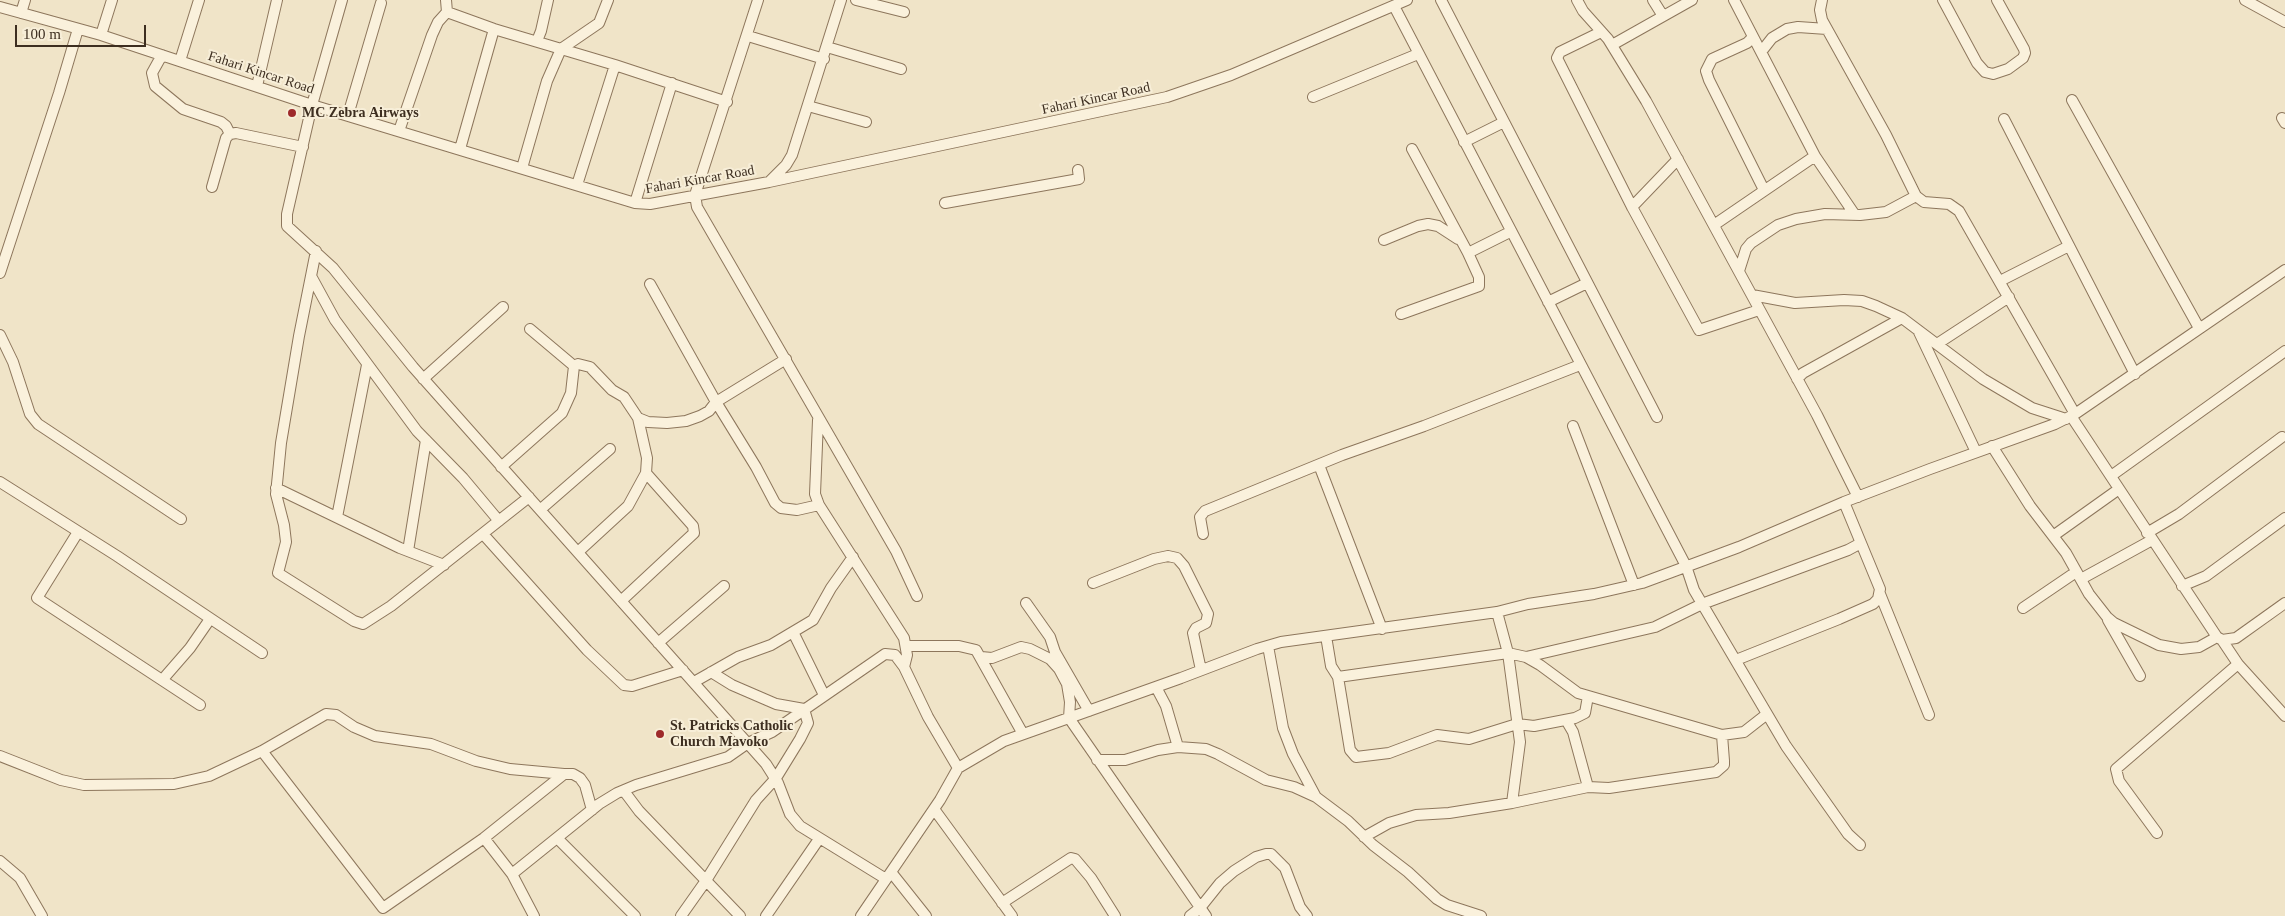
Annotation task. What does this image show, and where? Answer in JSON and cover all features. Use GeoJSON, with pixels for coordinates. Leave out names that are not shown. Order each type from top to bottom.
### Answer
{"type":"FeatureCollection","features":[{"type":"Feature","properties":{"kind":"street"},"geometry":{"type":"LineString","coordinates":[[21,13],[25,0]]}},
{"type":"Feature","properties":{"kind":"street"},"geometry":{"type":"LineString","coordinates":[[101,35],[112,0]]}},
{"type":"Feature","properties":{"kind":"street"},"geometry":{"type":"LineString","coordinates":[[180,61],[199,0]]}},
{"type":"Feature","properties":{"kind":"street"},"geometry":{"type":"LineString","coordinates":[[257,86],[277,0]]}},
{"type":"Feature","properties":{"kind":"street"},"geometry":{"type":"LineString","coordinates":[[342,0],[312,104],[290,197],[287,226],[333,268],[423,378],[748,743],[776,778],[790,814],[800,826],[819,839],[889,876],[926,916]]}},
{"type":"Feature","properties":{"kind":"street"},"geometry":{"type":"LineString","coordinates":[[399,131],[432,35],[438,22],[447,12],[446,0]]}},
{"type":"Feature","properties":{"kind":"street"},"geometry":{"type":"LineString","coordinates":[[537,40],[541,32],[548,0]]}},
{"type":"Feature","properties":{"kind":"street"},"geometry":{"type":"LineString","coordinates":[[522,168],[547,81],[561,49],[598,23],[608,0]]}},
{"type":"Feature","properties":{"kind":"street"},"geometry":{"type":"LineString","coordinates":[[769,182],[792,155],[824,59],[841,0]]}},
{"type":"Feature","properties":{"kind":"street"},"geometry":{"type":"LineString","coordinates":[[856,0],[904,12]]}},
{"type":"Feature","properties":{"kind":"street","name":"Fahari Kincar Road"},"geometry":{"type":"LineString","coordinates":[[0,7],[101,35],[460,150],[635,203],[650,204],[769,182],[1167,97],[1231,75],[1407,0]]}},
{"type":"Feature","properties":{"kind":"street"},"geometry":{"type":"LineString","coordinates":[[1441,0],[1657,417]]}},
{"type":"Feature","properties":{"kind":"street"},"geometry":{"type":"LineString","coordinates":[[1577,0],[1612,45],[1678,159],[1858,497]]}},
{"type":"Feature","properties":{"kind":"street"},"geometry":{"type":"LineString","coordinates":[[1653,0],[1663,16]]}},
{"type":"Feature","properties":{"kind":"street"},"geometry":{"type":"LineString","coordinates":[[1612,45],[1692,0]]}},
{"type":"Feature","properties":{"kind":"street"},"geometry":{"type":"LineString","coordinates":[[1734,0],[1815,156],[1855,215]]}},
{"type":"Feature","properties":{"kind":"street"},"geometry":{"type":"LineString","coordinates":[[1943,0],[1977,63],[1985,72],[1993,74],[2008,69],[2023,58],[2025,53],[1997,0]]}},
{"type":"Feature","properties":{"kind":"street"},"geometry":{"type":"LineString","coordinates":[[2245,0],[2285,22]]}},
{"type":"Feature","properties":{"kind":"street"},"geometry":{"type":"LineString","coordinates":[[755,1],[748,36],[695,195],[700,215],[896,551],[918,596]]}},
{"type":"Feature","properties":{"kind":"street"},"geometry":{"type":"LineString","coordinates":[[1824,1],[1822,20],[1886,135],[1916,196],[1924,202],[1949,204],[1959,211],[2009,297],[2071,416],[2182,586],[2219,638],[2238,664],[2285,716]]}},
{"type":"Feature","properties":{"kind":"street"},"geometry":{"type":"LineString","coordinates":[[348,115],[381,3]]}},
{"type":"Feature","properties":{"kind":"street"},"geometry":{"type":"LineString","coordinates":[[1394,6],[1510,232],[1686,566],[1694,590],[1786,746],[1848,834],[1860,845]]}},
{"type":"Feature","properties":{"kind":"street"},"geometry":{"type":"LineString","coordinates":[[447,12],[494,29],[615,64],[727,102]]}},
{"type":"Feature","properties":{"kind":"street"},"geometry":{"type":"LineString","coordinates":[[1761,52],[1772,38],[1787,30],[1798,27],[1828,29]]}},
{"type":"Feature","properties":{"kind":"street"},"geometry":{"type":"LineString","coordinates":[[0,273],[78,29]]}},
{"type":"Feature","properties":{"kind":"street"},"geometry":{"type":"LineString","coordinates":[[460,150],[494,29]]}},
{"type":"Feature","properties":{"kind":"street"},"geometry":{"type":"LineString","coordinates":[[1601,32],[1560,52],[1557,58],[1632,207],[1699,330],[1759,310]]}},
{"type":"Feature","properties":{"kind":"street"},"geometry":{"type":"LineString","coordinates":[[748,36],[824,59]]}},
{"type":"Feature","properties":{"kind":"street"},"geometry":{"type":"LineString","coordinates":[[1753,37],[1747,43],[1712,59],[1706,71],[1764,190]]}},
{"type":"Feature","properties":{"kind":"street"},"geometry":{"type":"LineString","coordinates":[[827,47],[901,69]]}},
{"type":"Feature","properties":{"kind":"street"},"geometry":{"type":"LineString","coordinates":[[1313,97],[1418,54]]}},
{"type":"Feature","properties":{"kind":"street"},"geometry":{"type":"LineString","coordinates":[[162,55],[152,73],[155,86],[183,109],[221,122],[226,126],[230,134]]}},
{"type":"Feature","properties":{"kind":"street"},"geometry":{"type":"LineString","coordinates":[[577,185],[615,64]]}},
{"type":"Feature","properties":{"kind":"street"},"geometry":{"type":"LineString","coordinates":[[635,203],[672,83]]}},
{"type":"Feature","properties":{"kind":"street"},"geometry":{"type":"LineString","coordinates":[[2072,100],[2199,328]]}},
{"type":"Feature","properties":{"kind":"street"},"geometry":{"type":"LineString","coordinates":[[808,106],[866,122]]}},
{"type":"Feature","properties":{"kind":"street"},"geometry":{"type":"LineString","coordinates":[[2004,120],[2134,374]]}},
{"type":"Feature","properties":{"kind":"street"},"geometry":{"type":"LineString","coordinates":[[1464,142],[1504,122]]}},
{"type":"Feature","properties":{"kind":"street"},"geometry":{"type":"LineString","coordinates":[[212,187],[226,138],[230,134],[236,133],[303,147]]}},
{"type":"Feature","properties":{"kind":"street"},"geometry":{"type":"LineString","coordinates":[[1401,314],[1479,286],[1479,277],[1468,253],[1459,240],[1412,149]]}},
{"type":"Feature","properties":{"kind":"street"},"geometry":{"type":"LineString","coordinates":[[1714,225],[1815,156]]}},
{"type":"Feature","properties":{"kind":"street"},"geometry":{"type":"LineString","coordinates":[[1632,207],[1678,159]]}},
{"type":"Feature","properties":{"kind":"street"},"geometry":{"type":"LineString","coordinates":[[945,203],[1079,179],[1078,170]]}},
{"type":"Feature","properties":{"kind":"street"},"geometry":{"type":"LineString","coordinates":[[1738,271],[1746,249],[1756,238],[1768,230],[1803,218],[1826,214],[1855,215],[1886,212],[1916,196]]}},
{"type":"Feature","properties":{"kind":"street"},"geometry":{"type":"LineString","coordinates":[[1384,240],[1418,226],[1428,224],[1438,226],[1459,240]]}},
{"type":"Feature","properties":{"kind":"street"},"geometry":{"type":"LineString","coordinates":[[1468,253],[1510,232]]}},
{"type":"Feature","properties":{"kind":"street"},"geometry":{"type":"LineString","coordinates":[[2000,281],[2069,246]]}},
{"type":"Feature","properties":{"kind":"street"},"geometry":{"type":"LineString","coordinates":[[316,251],[282,434],[276,488],[277,502],[285,534],[284,553],[278,566],[278,573],[361,624],[392,606],[529,497]]}},
{"type":"Feature","properties":{"kind":"street"},"geometry":{"type":"LineString","coordinates":[[861,916],[934,809],[958,768],[995,746],[1023,734],[1268,646],[1497,612],[1634,584],[1739,547],[1844,502],[2071,416],[2285,270]]}},
{"type":"Feature","properties":{"kind":"street"},"geometry":{"type":"LineString","coordinates":[[311,276],[335,320],[368,365],[426,440],[463,478],[499,521]]}},
{"type":"Feature","properties":{"kind":"street"},"geometry":{"type":"LineString","coordinates":[[1548,302],[1587,283]]}},
{"type":"Feature","properties":{"kind":"street"},"geometry":{"type":"LineString","coordinates":[[650,284],[775,503],[780,508],[797,510],[818,505]]}},
{"type":"Feature","properties":{"kind":"street"},"geometry":{"type":"LineString","coordinates":[[1752,295],[1795,303],[1826,300],[1862,301],[1902,318],[1983,379],[2032,408],[2071,416]]}},
{"type":"Feature","properties":{"kind":"street"},"geometry":{"type":"LineString","coordinates":[[1937,344],[2009,297]]}},
{"type":"Feature","properties":{"kind":"street"},"geometry":{"type":"LineString","coordinates":[[423,378],[503,306]]}},
{"type":"Feature","properties":{"kind":"street"},"geometry":{"type":"LineString","coordinates":[[1797,380],[1804,374],[1902,318]]}},
{"type":"Feature","properties":{"kind":"street"},"geometry":{"type":"LineString","coordinates":[[530,329],[574,366]]}},
{"type":"Feature","properties":{"kind":"street"},"geometry":{"type":"LineString","coordinates":[[1918,329],[1976,452]]}},
{"type":"Feature","properties":{"kind":"street"},"geometry":{"type":"LineString","coordinates":[[0,335],[13,362],[30,414],[38,424],[181,519]]}},
{"type":"Feature","properties":{"kind":"street"},"geometry":{"type":"LineString","coordinates":[[2111,476],[2285,351]]}},
{"type":"Feature","properties":{"kind":"street"},"geometry":{"type":"LineString","coordinates":[[638,418],[648,422],[686,421],[709,411],[716,402],[786,360]]}},
{"type":"Feature","properties":{"kind":"street"},"geometry":{"type":"LineString","coordinates":[[574,366],[578,364],[590,367],[612,390],[624,398],[638,418],[647,458],[646,473],[628,506],[578,552]]}},
{"type":"Feature","properties":{"kind":"street"},"geometry":{"type":"LineString","coordinates":[[337,517],[368,365]]}},
{"type":"Feature","properties":{"kind":"street"},"geometry":{"type":"LineString","coordinates":[[1204,534],[1200,517],[1205,511],[1342,455],[1424,426],[1580,365]]}},
{"type":"Feature","properties":{"kind":"street"},"geometry":{"type":"LineString","coordinates":[[501,466],[562,413],[571,393],[574,366]]}},
{"type":"Feature","properties":{"kind":"street"},"geometry":{"type":"LineString","coordinates":[[818,419],[815,494],[818,505],[853,557],[907,646],[904,667]]}},
{"type":"Feature","properties":{"kind":"street"},"geometry":{"type":"LineString","coordinates":[[1572,426],[1634,584]]}},
{"type":"Feature","properties":{"kind":"street"},"geometry":{"type":"LineString","coordinates":[[2023,608],[2150,537],[2282,437]]}},
{"type":"Feature","properties":{"kind":"street"},"geometry":{"type":"LineString","coordinates":[[408,551],[426,440]]}},
{"type":"Feature","properties":{"kind":"street"},"geometry":{"type":"LineString","coordinates":[[1992,446],[2030,506],[2066,553],[2078,576],[2106,617],[2140,676]]}},
{"type":"Feature","properties":{"kind":"street"},"geometry":{"type":"LineString","coordinates":[[541,509],[610,449]]}},
{"type":"Feature","properties":{"kind":"street"},"geometry":{"type":"LineString","coordinates":[[1319,465],[1382,629]]}},
{"type":"Feature","properties":{"kind":"street"},"geometry":{"type":"LineString","coordinates":[[621,601],[694,533],[693,526],[646,473]]}},
{"type":"Feature","properties":{"kind":"street"},"geometry":{"type":"LineString","coordinates":[[0,482],[262,654]]}},
{"type":"Feature","properties":{"kind":"street"},"geometry":{"type":"LineString","coordinates":[[276,488],[408,551],[444,565]]}},
{"type":"Feature","properties":{"kind":"street"},"geometry":{"type":"LineString","coordinates":[[2053,536],[2120,489]]}},
{"type":"Feature","properties":{"kind":"street"},"geometry":{"type":"LineString","coordinates":[[1844,502],[1929,716]]}},
{"type":"Feature","properties":{"kind":"street"},"geometry":{"type":"LineString","coordinates":[[2182,586],[2206,576],[2285,518]]}},
{"type":"Feature","properties":{"kind":"street"},"geometry":{"type":"LineString","coordinates":[[78,532],[37,598],[200,704]]}},
{"type":"Feature","properties":{"kind":"street"},"geometry":{"type":"LineString","coordinates":[[483,534],[587,650],[624,685],[632,686],[683,670]]}},
{"type":"Feature","properties":{"kind":"street"},"geometry":{"type":"LineString","coordinates":[[1526,657],[1655,627],[1702,604],[1848,550],[1861,542]]}},
{"type":"Feature","properties":{"kind":"street"},"geometry":{"type":"LineString","coordinates":[[1093,583],[1154,559],[1168,556],[1177,558],[1184,566],[1208,614],[1206,623],[1196,628],[1193,633],[1200,670]]}},
{"type":"Feature","properties":{"kind":"street"},"geometry":{"type":"LineString","coordinates":[[694,682],[738,657],[771,645],[817,615],[853,557]]}},
{"type":"Feature","properties":{"kind":"street"},"geometry":{"type":"LineString","coordinates":[[658,642],[724,586]]}},
{"type":"Feature","properties":{"kind":"street"},"geometry":{"type":"LineString","coordinates":[[1736,660],[1873,604],[1880,594]]}},
{"type":"Feature","properties":{"kind":"street"},"geometry":{"type":"LineString","coordinates":[[1026,603],[1047,632],[1055,652],[1089,711]]}},
{"type":"Feature","properties":{"kind":"street"},"geometry":{"type":"LineString","coordinates":[[2106,617],[2114,623],[2159,645],[2181,649],[2199,647],[2219,638],[2236,638],[2285,603]]}},
{"type":"Feature","properties":{"kind":"street"},"geometry":{"type":"LineString","coordinates":[[1497,612],[1508,653],[1518,724],[1519,756],[1512,803]]}},
{"type":"Feature","properties":{"kind":"street"},"geometry":{"type":"LineString","coordinates":[[163,679],[190,648],[210,619]]}},
{"type":"Feature","properties":{"kind":"street"},"geometry":{"type":"LineString","coordinates":[[793,632],[824,695]]}},
{"type":"Feature","properties":{"kind":"street"},"geometry":{"type":"LineString","coordinates":[[1326,636],[1332,666],[1338,677],[1350,750],[1356,757],[1389,753],[1437,735],[1469,739],[1518,724],[1534,726],[1566,720],[1585,713],[1588,696]]}},
{"type":"Feature","properties":{"kind":"street"},"geometry":{"type":"LineString","coordinates":[[907,646],[968,647],[976,650],[1023,734]]}},
{"type":"Feature","properties":{"kind":"street"},"geometry":{"type":"LineString","coordinates":[[1268,646],[1284,728],[1293,754],[1316,797]]}},
{"type":"Feature","properties":{"kind":"street"},"geometry":{"type":"LineString","coordinates":[[981,657],[992,658],[1021,647],[1030,649],[1050,659],[1059,669],[1066,684],[1070,702],[1069,718],[1203,912]]}},
{"type":"Feature","properties":{"kind":"street"},"geometry":{"type":"LineString","coordinates":[[1338,677],[1508,653],[1526,657],[1540,665],[1568,687],[1588,696],[1722,734],[1744,732],[1767,714]]}},
{"type":"Feature","properties":{"kind":"street"},"geometry":{"type":"LineString","coordinates":[[512,874],[592,810],[624,790],[717,761],[772,732],[885,654],[895,655],[904,667],[928,717],[958,768]]}},
{"type":"Feature","properties":{"kind":"street"},"geometry":{"type":"LineString","coordinates":[[2157,833],[2119,781],[2116,769],[2238,664]]}},
{"type":"Feature","properties":{"kind":"street"},"geometry":{"type":"LineString","coordinates":[[711,672],[732,685],[776,704],[804,709]]}},
{"type":"Feature","properties":{"kind":"street"},"geometry":{"type":"LineString","coordinates":[[1156,687],[1166,706],[1178,747]]}},
{"type":"Feature","properties":{"kind":"street"},"geometry":{"type":"LineString","coordinates":[[680,916],[705,882],[756,800],[776,778],[807,727],[808,719],[804,709]]}},
{"type":"Feature","properties":{"kind":"street"},"geometry":{"type":"LineString","coordinates":[[0,756],[61,780],[84,785],[174,784],[209,776],[262,751],[316,719],[326,714],[332,714],[375,736],[431,744],[476,761],[510,769],[573,774],[580,778],[585,786],[592,810]]}},
{"type":"Feature","properties":{"kind":"street"},"geometry":{"type":"LineString","coordinates":[[1566,720],[1573,732],[1588,787]]}},
{"type":"Feature","properties":{"kind":"street"},"geometry":{"type":"LineString","coordinates":[[1364,837],[1402,818],[1512,803],[1588,787],[1609,788],[1716,772],[1724,765],[1722,734]]}},
{"type":"Feature","properties":{"kind":"street"},"geometry":{"type":"LineString","coordinates":[[1097,760],[1125,760],[1158,750],[1178,747],[1206,750],[1266,780],[1294,787],[1316,797],[1442,902],[1460,911],[1480,916]]}},
{"type":"Feature","properties":{"kind":"street"},"geometry":{"type":"LineString","coordinates":[[262,751],[383,908],[484,838],[564,774]]}},
{"type":"Feature","properties":{"kind":"street"},"geometry":{"type":"LineString","coordinates":[[624,790],[639,811],[705,882],[740,916]]}},
{"type":"Feature","properties":{"kind":"street"},"geometry":{"type":"LineString","coordinates":[[934,809],[1012,916]]}},
{"type":"Feature","properties":{"kind":"street"},"geometry":{"type":"LineString","coordinates":[[484,838],[512,874],[534,916]]}},
{"type":"Feature","properties":{"kind":"street"},"geometry":{"type":"LineString","coordinates":[[557,838],[635,916]]}},
{"type":"Feature","properties":{"kind":"street"},"geometry":{"type":"LineString","coordinates":[[766,916],[819,839]]}},
{"type":"Feature","properties":{"kind":"street"},"geometry":{"type":"LineString","coordinates":[[1190,916],[1203,912],[1220,883],[1234,871],[1256,857],[1266,854],[1271,854],[1285,868],[1300,913]]}},
{"type":"Feature","properties":{"kind":"street"},"geometry":{"type":"LineString","coordinates":[[1002,903],[1071,858],[1075,859],[1091,878],[1115,916]]}},
{"type":"Feature","properties":{"kind":"street"},"geometry":{"type":"LineString","coordinates":[[0,861],[20,878],[42,916]]}},
{"type":"Feature","properties":{"kind":"street"},"geometry":{"type":"LineString","coordinates":[[770,916],[775,916]]}},
{"type":"Feature","properties":{"kind":"place","name":"MC Zebra Airways"},"geometry":{"type":"Point","coordinates":[292,113]}},
{"type":"Feature","properties":{"kind":"place","name":"St. Patricks Catholic Church Mavoko"},"geometry":{"type":"Point","coordinates":[660,734]}}]}
